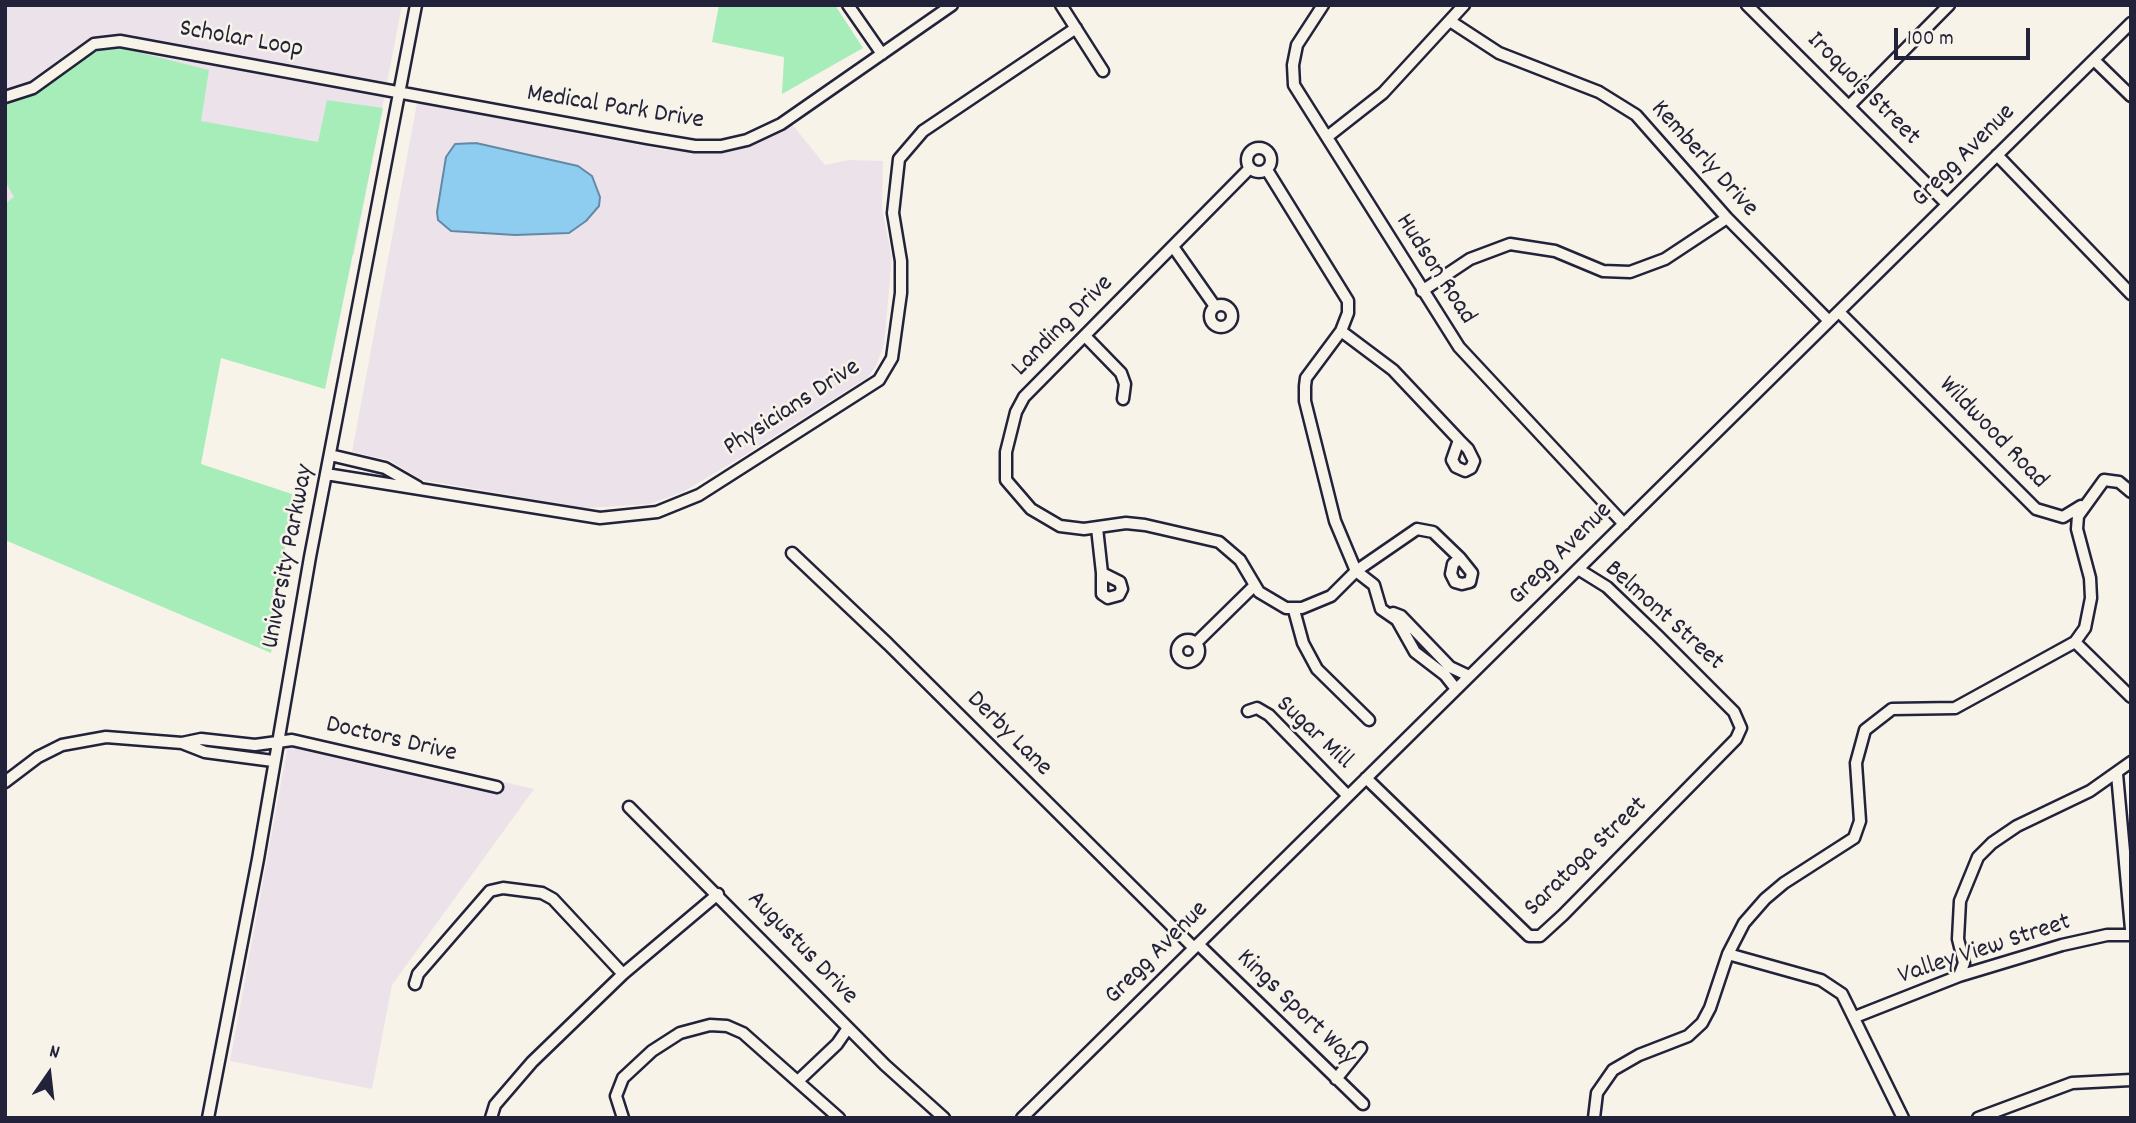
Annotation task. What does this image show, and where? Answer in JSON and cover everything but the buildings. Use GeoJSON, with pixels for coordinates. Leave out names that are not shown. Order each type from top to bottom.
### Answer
{"type":"FeatureCollection","features":[{"type":"Feature","properties":{"kind":"street","name":"University Parkway"},"geometry":{"type":"LineString","coordinates":[[208,1118],[258,859],[273,761],[326,474],[416,5]]}},
{"type":"Feature","properties":{"kind":"street"},"geometry":{"type":"LineString","coordinates":[[848,5],[882,54]]}},
{"type":"Feature","properties":{"kind":"street","name":"Medical Park Drive"},"geometry":{"type":"LineString","coordinates":[[400,92],[671,142],[721,146],[747,140],[781,124],[952,5]]}},
{"type":"Feature","properties":{"kind":"street"},"geometry":{"type":"LineString","coordinates":[[1061,5],[1103,71]]}},
{"type":"Feature","properties":{"kind":"street","name":"Hudson Road"},"geometry":{"type":"LineString","coordinates":[[1323,5],[1300,36],[1294,55],[1294,85],[1459,347],[1624,524]]}},
{"type":"Feature","properties":{"kind":"street"},"geometry":{"type":"LineString","coordinates":[[1327,137],[1383,93],[1464,5]]}},
{"type":"Feature","properties":{"kind":"street"},"geometry":{"type":"LineString","coordinates":[[1849,106],[1949,5]]}},
{"type":"Feature","properties":{"kind":"street","name":"Iroquois Street"},"geometry":{"type":"LineString","coordinates":[[1753,7],[1947,204]]}},
{"type":"Feature","properties":{"kind":"street","name":"Kemberly Drive"},"geometry":{"type":"LineString","coordinates":[[1450,21],[1518,62],[1599,92],[1625,106],[1657,135],[1727,218],[1829,321]]}},
{"type":"Feature","properties":{"kind":"street","name":"Gregg Avenue"},"geometry":{"type":"LineString","coordinates":[[1022,1118],[2131,23]]}},
{"type":"Feature","properties":{"kind":"street","name":"Physicians Drive"},"geometry":{"type":"LineString","coordinates":[[326,474],[600,519],[657,512],[699,495],[875,384],[892,358],[900,306],[901,261],[893,214],[899,159],[923,131],[1076,29]]}},
{"type":"Feature","properties":{"kind":"street","name":"Scholar Loop"},"geometry":{"type":"LineString","coordinates":[[5,97],[33,88],[94,44],[112,40],[400,92]]}},
{"type":"Feature","properties":{"kind":"street"},"geometry":{"type":"LineString","coordinates":[[2094,60],[2131,96]]}},
{"type":"Feature","properties":{"kind":"street","name":"Landing Drive"},"geometry":{"type":"LineString","coordinates":[[1294,610],[1272,602],[1254,586],[1240,560],[1219,542],[1126,523],[1097,528],[1060,526],[1040,516],[1012,491],[1004,470],[1006,452],[1020,404],[1250,168],[1250,153],[1260,148],[1270,155],[1267,170],[1346,295],[1348,313],[1341,331],[1306,378],[1304,393],[1329,505],[1356,571],[1374,585],[1381,609],[1397,620],[1415,652],[1445,675],[1457,689]]}},
{"type":"Feature","properties":{"kind":"street"},"geometry":{"type":"LineString","coordinates":[[1997,155],[2131,294]]}},
{"type":"Feature","properties":{"kind":"street"},"geometry":{"type":"LineString","coordinates":[[1250,168],[1267,170]]}},
{"type":"Feature","properties":{"kind":"street"},"geometry":{"type":"LineString","coordinates":[[1422,291],[1470,259],[1510,244],[1555,251],[1603,271],[1630,272],[1658,263],[1727,218]]}},
{"type":"Feature","properties":{"kind":"street"},"geometry":{"type":"LineString","coordinates":[[1174,248],[1214,305]]}},
{"type":"Feature","properties":{"kind":"street","name":"Wildwood Road"},"geometry":{"type":"LineString","coordinates":[[1839,312],[2036,509],[2063,517],[2084,504]]}},
{"type":"Feature","properties":{"kind":"street"},"geometry":{"type":"LineString","coordinates":[[1341,331],[1393,370],[1459,440]]}},
{"type":"Feature","properties":{"kind":"street"},"geometry":{"type":"LineString","coordinates":[[1085,335],[1121,373],[1125,384],[1123,399]]}},
{"type":"Feature","properties":{"kind":"street","name":"Physicians Drive"},"geometry":{"type":"LineString","coordinates":[[330,455],[385,468],[421,489]]}},
{"type":"Feature","properties":{"kind":"street"},"geometry":{"type":"LineString","coordinates":[[1594,1118],[1597,1093],[1613,1070],[1639,1055],[1688,1036],[1702,1023],[1710,1008],[1728,954],[1744,923],[1774,890],[1854,838],[1860,821],[1858,754],[1865,730],[1892,709],[1955,708],[2075,642],[2085,628],[2091,598],[2090,578],[2077,529],[2078,516],[2084,504],[2104,480],[2119,482],[2131,492]]}},
{"type":"Feature","properties":{"kind":"street"},"geometry":{"type":"LineString","coordinates":[[1097,528],[1102,573]]}},
{"type":"Feature","properties":{"kind":"street"},"geometry":{"type":"LineString","coordinates":[[1369,720],[1317,669],[1303,643],[1294,610],[1331,596],[1356,571],[1417,529],[1433,531],[1460,558]]}},
{"type":"Feature","properties":{"kind":"street","name":"Derby Lane"},"geometry":{"type":"LineString","coordinates":[[792,553],[1196,946]]}},
{"type":"Feature","properties":{"kind":"street","name":"Belmont Street"},"geometry":{"type":"LineString","coordinates":[[1578,569],[1607,587],[1719,697]]}},
{"type":"Feature","properties":{"kind":"street"},"geometry":{"type":"LineString","coordinates":[[1197,642],[1254,586]]}},
{"type":"Feature","properties":{"kind":"street"},"geometry":{"type":"LineString","coordinates":[[1381,609],[1401,616],[1450,667],[1469,676]]}},
{"type":"Feature","properties":{"kind":"street"},"geometry":{"type":"LineString","coordinates":[[2075,642],[2131,697]]}},
{"type":"Feature","properties":{"kind":"street","name":"Saratoga Street"},"geometry":{"type":"LineString","coordinates":[[1366,778],[1522,930],[1536,937],[1563,915],[1737,739],[1740,723],[1719,697]]}},
{"type":"Feature","properties":{"kind":"street","name":"Sugar Mill"},"geometry":{"type":"LineString","coordinates":[[1248,711],[1257,708],[1269,715],[1348,796]]}},
{"type":"Feature","properties":{"kind":"street"},"geometry":{"type":"LineString","coordinates":[[5,782],[38,757],[75,740],[121,737],[182,743],[205,752],[273,761]]}},
{"type":"Feature","properties":{"kind":"street","name":"Doctors Drive"},"geometry":{"type":"LineString","coordinates":[[182,743],[201,740],[277,744],[292,740],[497,787]]}},
{"type":"Feature","properties":{"kind":"street"},"geometry":{"type":"LineString","coordinates":[[1959,976],[1965,963],[1958,939],[1960,901],[1978,857],[1992,843],[2017,826],[2117,775],[2131,762]]}},
{"type":"Feature","properties":{"kind":"street"},"geometry":{"type":"LineString","coordinates":[[2117,775],[2131,929]]}},
{"type":"Feature","properties":{"kind":"street","name":"Augustus Drive"},"geometry":{"type":"LineString","coordinates":[[629,807],[848,1028],[944,1118]]}},
{"type":"Feature","properties":{"kind":"street"},"geometry":{"type":"LineString","coordinates":[[415,984],[418,974],[490,891],[503,888],[542,893],[553,899],[623,974]]}},
{"type":"Feature","properties":{"kind":"street"},"geometry":{"type":"LineString","coordinates":[[491,1118],[495,1105],[532,1062],[623,974],[718,894]]}},
{"type":"Feature","properties":{"kind":"street","name":"Valley View Street"},"geometry":{"type":"LineString","coordinates":[[1855,1017],[1959,976],[2062,945],[2107,935],[2131,935]]}},
{"type":"Feature","properties":{"kind":"street","name":"Kings Sport Way"},"geometry":{"type":"LineString","coordinates":[[1196,946],[1363,1104]]}},
{"type":"Feature","properties":{"kind":"street"},"geometry":{"type":"LineString","coordinates":[[1728,954],[1829,984],[1847,1001],[1903,1118]]}},
{"type":"Feature","properties":{"kind":"street"},"geometry":{"type":"LineString","coordinates":[[623,1118],[616,1096],[623,1078],[652,1051],[680,1033],[699,1026],[719,1025],[743,1033],[839,1118]]}},
{"type":"Feature","properties":{"kind":"street"},"geometry":{"type":"LineString","coordinates":[[798,1081],[837,1044],[848,1028]]}},
{"type":"Feature","properties":{"kind":"street"},"geometry":{"type":"LineString","coordinates":[[1336,1079],[1361,1048]]}},
{"type":"Feature","properties":{"kind":"street"},"geometry":{"type":"LineString","coordinates":[[1978,1118],[2072,1083],[2131,1080]]}},
{"type":"Feature","properties":{"kind":"shaded area"},"geometry":{"type":"Polygon","coordinates":[[[5,5],[402,5],[354,255],[138,191],[5,348],[5,5]]]}},
{"type":"Feature","properties":{"kind":"shaded area"},"geometry":{"type":"Polygon","coordinates":[[[417,103],[666,150],[724,152],[759,142],[791,123],[825,165],[848,160],[883,161],[882,209],[892,258],[884,345],[876,366],[868,377],[740,458],[683,492],[650,504],[586,508],[422,480],[389,460],[352,452],[417,103]]]}},
{"type":"Feature","properties":{"kind":"shaded area"},"geometry":{"type":"Polygon","coordinates":[[[290,733],[534,789],[392,985],[372,1089],[230,1061],[290,733]]]}},
{"type":"Feature","properties":{"kind":"green space"},"geometry":{"type":"Polygon","coordinates":[[[719,5],[835,5],[863,48],[782,94],[784,57],[712,42],[719,5]]]}},
{"type":"Feature","properties":{"kind":"green space"},"geometry":{"type":"Polygon","coordinates":[[[113,46],[209,70],[201,121],[318,142],[327,100],[383,108],[325,389],[221,358],[201,464],[292,494],[271,653],[5,540],[5,204],[14,197],[5,181],[5,104],[56,77],[88,54],[113,46]]]}},
{"type":"Feature","properties":{"kind":"water"},"geometry":{"type":"Polygon","coordinates":[[[476,143],[578,166],[592,176],[600,197],[599,206],[586,221],[569,233],[515,235],[451,231],[438,220],[437,212],[446,157],[455,144],[476,143]]]}}]}
